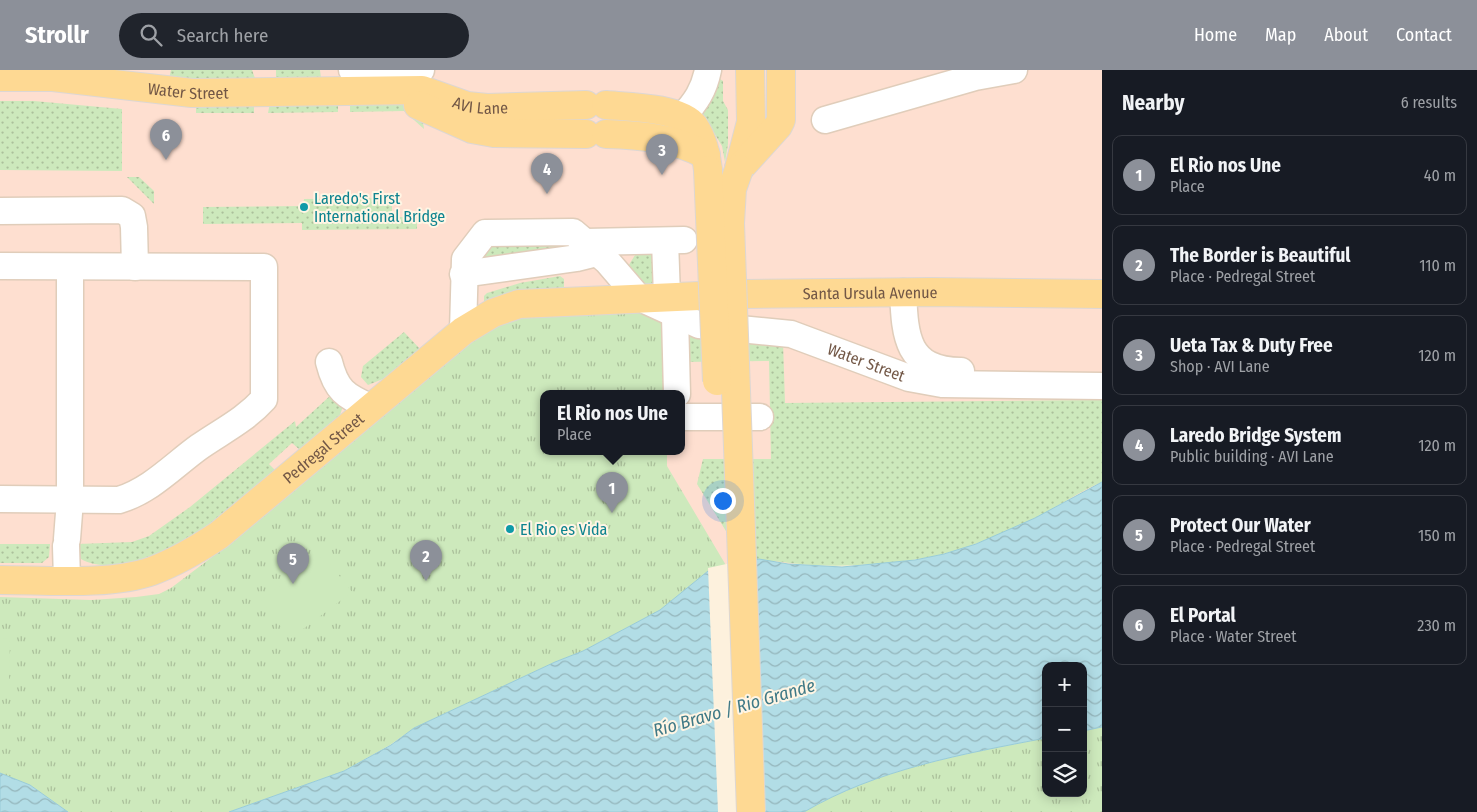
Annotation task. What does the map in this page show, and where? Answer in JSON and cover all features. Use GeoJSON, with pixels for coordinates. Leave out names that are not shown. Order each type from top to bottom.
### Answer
{"type":"FeatureCollection","features":[{"type":"Feature","properties":{"kind":"main road"},"geometry":{"type":"LineString","coordinates":[[734,70],[739,169]]}},
{"type":"Feature","properties":{"kind":"main road"},"geometry":{"type":"LineString","coordinates":[[750,70],[751,122],[732,189],[730,223],[751,812]]}},
{"type":"Feature","properties":{"kind":"main road"},"geometry":{"type":"LineString","coordinates":[[739,169],[759,135],[764,121],[766,70]]}},
{"type":"Feature","properties":{"kind":"main road"},"geometry":{"type":"LineString","coordinates":[[739,169],[781,120],[781,70]]}},
{"type":"Feature","properties":{"kind":"main road","name":"AVI Lane"},"geometry":{"type":"LineString","coordinates":[[376,92],[424,77],[467,106],[487,108],[596,105],[654,110],[682,117]]}},
{"type":"Feature","properties":{"kind":"main road","name":"Water Street"},"geometry":{"type":"LineString","coordinates":[[0,78],[53,78],[192,93],[376,92]]}},
{"type":"Feature","properties":{"kind":"main road"},"geometry":{"type":"LineString","coordinates":[[376,92],[409,101],[472,129],[514,134],[636,135],[690,147],[707,163]]}},
{"type":"Feature","properties":{"kind":"main road"},"geometry":{"type":"LineString","coordinates":[[682,117],[693,125],[702,140],[707,163],[734,812]]}},
{"type":"Feature","properties":{"kind":"main road","name":"Santa Ursula Avenue"},"geometry":{"type":"LineString","coordinates":[[638,298],[678,302],[917,292],[1102,294]]}},
{"type":"Feature","properties":{"kind":"main road","name":"Pedregal Street"},"geometry":{"type":"LineString","coordinates":[[0,580],[124,578],[151,571],[183,558],[220,535],[370,406],[463,331],[493,313],[519,304],[638,298]]}},
{"type":"Feature","properties":{"kind":"street"},"geometry":{"type":"LineString","coordinates":[[352,70],[424,77]]}},
{"type":"Feature","properties":{"kind":"street"},"geometry":{"type":"LineString","coordinates":[[682,117],[697,102],[705,86],[708,70]]}},
{"type":"Feature","properties":{"kind":"street"},"geometry":{"type":"LineString","coordinates":[[825,120],[975,77],[1014,70]]}},
{"type":"Feature","properties":{"kind":"street"},"geometry":{"type":"LineString","coordinates":[[0,210],[122,210],[132,216],[135,267]]}},
{"type":"Feature","properties":{"kind":"street"},"geometry":{"type":"LineString","coordinates":[[463,331],[464,259],[485,234],[573,232],[622,278],[638,298]]}},
{"type":"Feature","properties":{"kind":"street"},"geometry":{"type":"LineString","coordinates":[[463,274],[577,258],[591,248],[675,241],[678,302],[677,390]]}},
{"type":"Feature","properties":{"kind":"street"},"geometry":{"type":"LineString","coordinates":[[62,267],[70,500],[67,580]]}},
{"type":"Feature","properties":{"kind":"street"},"geometry":{"type":"LineString","coordinates":[[0,270],[62,267],[264,267],[264,399],[250,414],[200,446],[136,495],[119,500],[0,499]]}},
{"type":"Feature","properties":{"kind":"street","name":"Water Street"},"geometry":{"type":"LineString","coordinates":[[917,292],[905,330],[910,348],[933,366],[962,371],[1102,372]]}},
{"type":"Feature","properties":{"kind":"street","name":"Water Street"},"geometry":{"type":"LineString","coordinates":[[678,302],[699,325],[791,334],[855,360],[909,378],[942,384],[1102,386]]}},
{"type":"Feature","properties":{"kind":"street"},"geometry":{"type":"LineString","coordinates":[[338,362],[349,370],[370,406]]}},
{"type":"Feature","properties":{"kind":"street"},"geometry":{"type":"LineString","coordinates":[[685,417],[760,417]]}},
{"type":"Feature","properties":{"kind":"shaded area"},"geometry":{"type":"Polygon","coordinates":[[[0,70],[1102,70],[1102,482],[1035,518],[1006,530],[788,564],[229,812],[68,812],[0,773],[0,70]]]}},
{"type":"Feature","properties":{"kind":"green space"},"geometry":{"type":"Polygon","coordinates":[[[171,70],[252,70],[256,81],[169,79],[171,70]]]}},
{"type":"Feature","properties":{"kind":"green space"},"geometry":{"type":"Polygon","coordinates":[[[276,70],[320,70],[321,78],[276,81],[276,70]]]}},
{"type":"Feature","properties":{"kind":"green space"},"geometry":{"type":"Polygon","coordinates":[[[717,77],[723,81],[723,101],[728,110],[728,144],[725,162],[722,146],[702,113],[717,77]]]}},
{"type":"Feature","properties":{"kind":"green space"},"geometry":{"type":"Polygon","coordinates":[[[0,101],[34,101],[122,109],[122,171],[0,170],[0,101]]]}},
{"type":"Feature","properties":{"kind":"green space"},"geometry":{"type":"Polygon","coordinates":[[[270,103],[401,104],[420,117],[424,129],[404,111],[350,112],[350,106],[338,106],[338,112],[268,113],[270,103]]]}},
{"type":"Feature","properties":{"kind":"green space"},"geometry":{"type":"Polygon","coordinates":[[[254,104],[254,113],[196,113],[196,106],[254,104]]]}},
{"type":"Feature","properties":{"kind":"green space"},"geometry":{"type":"Polygon","coordinates":[[[127,177],[139,177],[154,191],[154,204],[127,177]]]}},
{"type":"Feature","properties":{"kind":"green space"},"geometry":{"type":"Polygon","coordinates":[[[392,198],[392,217],[417,217],[417,229],[302,230],[302,223],[203,224],[203,207],[303,206],[304,199],[392,198]]]}},
{"type":"Feature","properties":{"kind":"green space"},"geometry":{"type":"Polygon","coordinates":[[[564,242],[571,246],[485,259],[483,255],[489,245],[564,242]]]}},
{"type":"Feature","properties":{"kind":"green space"},"geometry":{"type":"Polygon","coordinates":[[[640,247],[658,247],[657,285],[643,285],[627,268],[640,247]]]}},
{"type":"Feature","properties":{"kind":"green space"},"geometry":{"type":"Polygon","coordinates":[[[560,276],[564,279],[564,290],[484,306],[484,296],[487,293],[520,283],[560,276]]]}},
{"type":"Feature","properties":{"kind":"green space"},"geometry":{"type":"Polygon","coordinates":[[[641,311],[659,319],[666,325],[666,390],[540,390],[540,455],[667,455],[667,466],[727,567],[708,571],[660,610],[583,651],[555,662],[414,728],[390,745],[344,771],[229,812],[68,812],[30,785],[0,773],[0,597],[91,600],[159,594],[171,588],[232,542],[487,329],[535,312],[641,311]]]}},
{"type":"Feature","properties":{"kind":"green space"},"geometry":{"type":"Polygon","coordinates":[[[404,332],[420,349],[383,379],[368,385],[361,377],[363,366],[404,332]]]}},
{"type":"Feature","properties":{"kind":"green space"},"geometry":{"type":"Polygon","coordinates":[[[683,333],[707,341],[783,341],[785,403],[1102,400],[1102,482],[1005,532],[960,550],[928,558],[875,564],[826,566],[762,561],[745,562],[697,484],[703,459],[771,459],[769,361],[683,362],[683,333]]]}},
{"type":"Feature","properties":{"kind":"green space"},"geometry":{"type":"Polygon","coordinates":[[[331,395],[343,406],[340,415],[300,450],[292,443],[269,464],[276,471],[214,524],[168,550],[130,562],[112,565],[95,564],[81,559],[78,544],[132,542],[149,536],[190,507],[295,421],[296,427],[331,395]]]}},
{"type":"Feature","properties":{"kind":"green space"},"geometry":{"type":"Polygon","coordinates":[[[0,544],[50,544],[49,557],[42,563],[0,563],[0,544]]]}},
{"type":"Feature","properties":{"kind":"green space"},"geometry":{"type":"Polygon","coordinates":[[[323,555],[352,592],[290,639],[261,600],[323,555]]]}},
{"type":"Feature","properties":{"kind":"green space"},"geometry":{"type":"Polygon","coordinates":[[[0,638],[10,639],[9,680],[0,680],[0,638]]]}},
{"type":"Feature","properties":{"kind":"green space"},"geometry":{"type":"Polygon","coordinates":[[[1102,727],[1102,812],[804,812],[832,797],[891,774],[952,757],[1042,739],[1042,797],[1087,797],[1087,730],[1102,727]]]}},
{"type":"Feature","properties":{"kind":"water","name":"Río Bravo / Rio Grande"},"geometry":{"type":"Polygon","coordinates":[[[1102,482],[1102,727],[1087,730],[1087,662],[1042,662],[1042,739],[952,757],[891,774],[832,797],[804,812],[229,812],[344,771],[391,745],[414,728],[555,662],[583,651],[660,610],[708,571],[759,559],[788,564],[842,567],[915,560],[944,554],[976,544],[1035,518],[1102,482]]]}},
{"type":"Feature","properties":{"kind":"water"},"geometry":{"type":"Polygon","coordinates":[[[0,773],[30,785],[68,812],[0,812],[0,773]]]}},
{"type":"Feature","properties":{"kind":"pier"},"geometry":{"type":"Polygon","coordinates":[[[754,558],[762,812],[718,812],[708,568],[754,558]]]}},
{"type":"Feature","properties":{"kind":"place","name":"El Portal"},"geometry":{"type":"Point","coordinates":[166,160]}},
{"type":"Feature","properties":{"kind":"place","name":"Ueta Tax & Duty Free"},"geometry":{"type":"Point","coordinates":[662,175]}},
{"type":"Feature","properties":{"kind":"place","name":"Laredo Bridge System"},"geometry":{"type":"Point","coordinates":[547,194]}},
{"type":"Feature","properties":{"kind":"place","name":"Laredo's First International Bridge"},"geometry":{"type":"Point","coordinates":[304,207]}},
{"type":"Feature","properties":{"kind":"place","name":"El Rio nos Une"},"geometry":{"type":"Point","coordinates":[612,513]}},
{"type":"Feature","properties":{"kind":"place","name":"El Rio es Vida"},"geometry":{"type":"Point","coordinates":[510,529]}},
{"type":"Feature","properties":{"kind":"place","name":"The Border is Beautiful"},"geometry":{"type":"Point","coordinates":[426,581]}},
{"type":"Feature","properties":{"kind":"place","name":"Protect Our Water"},"geometry":{"type":"Point","coordinates":[293,584]}}]}
